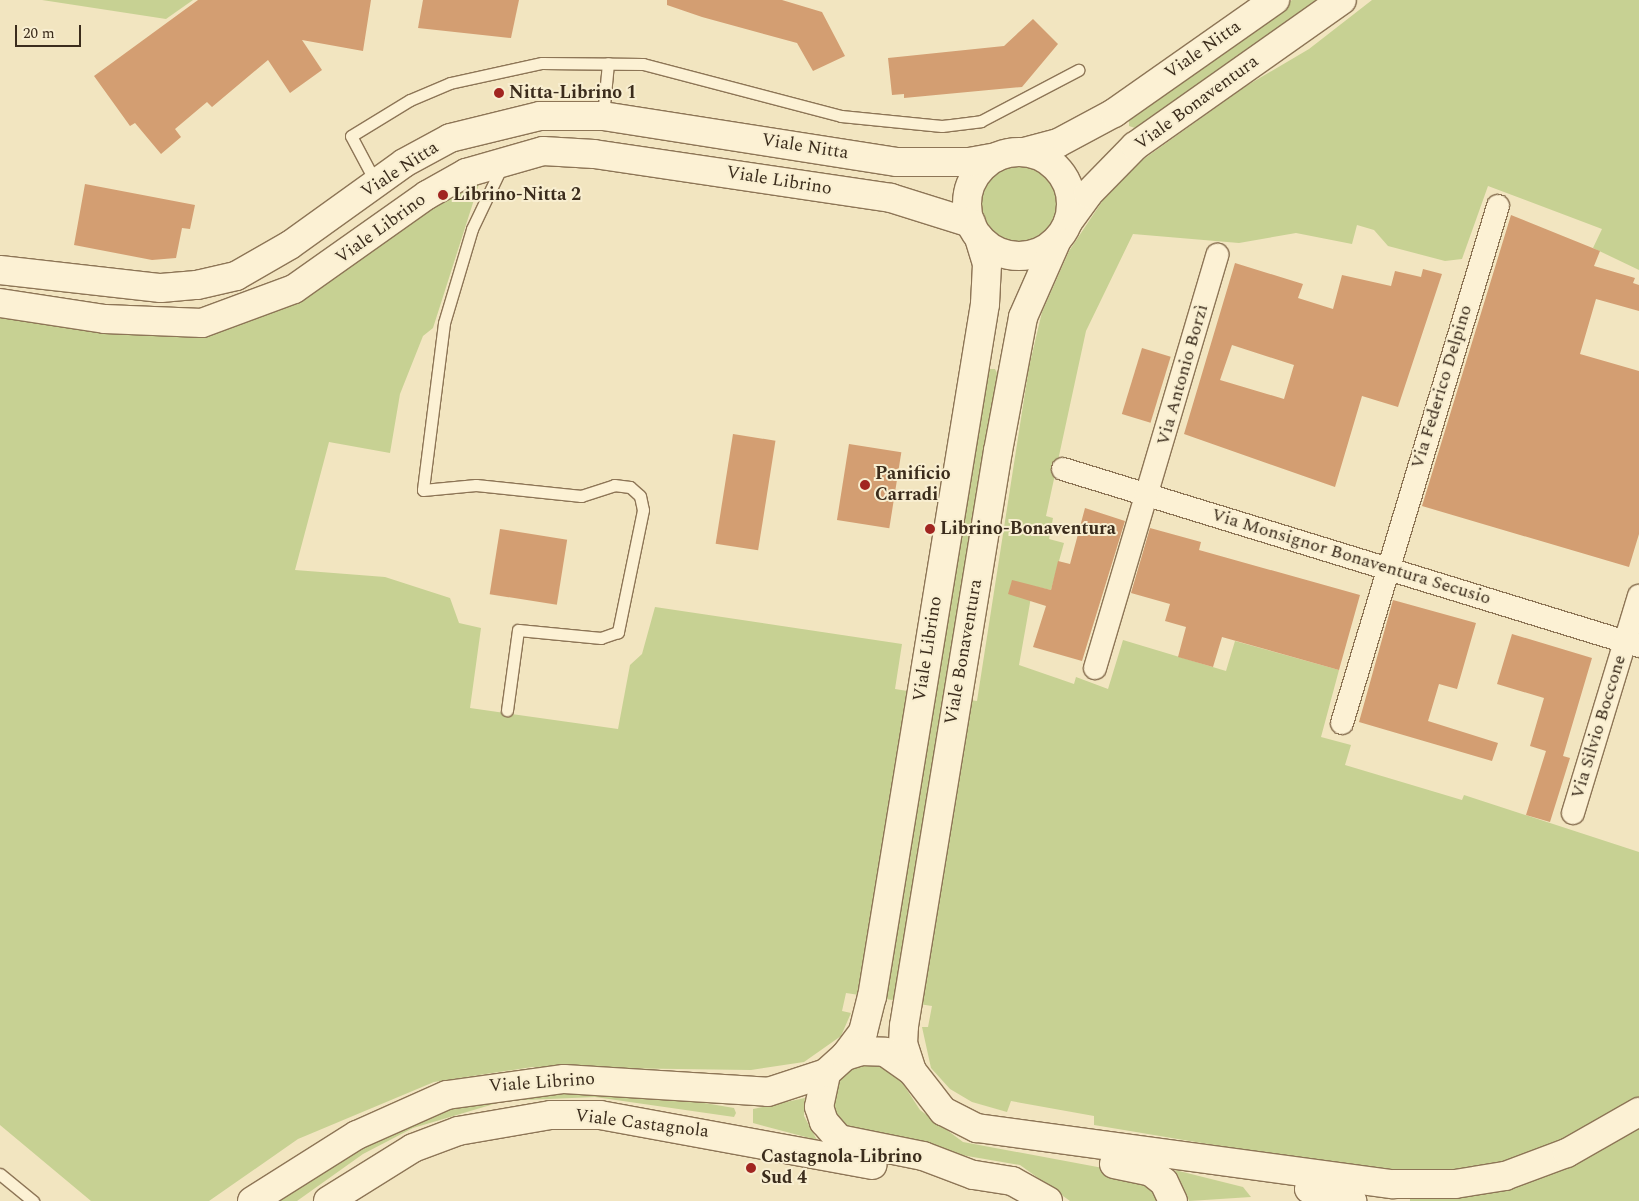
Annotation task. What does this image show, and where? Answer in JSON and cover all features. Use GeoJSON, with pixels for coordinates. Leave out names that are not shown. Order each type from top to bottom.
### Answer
{"type":"FeatureCollection","features":[{"type":"Feature","properties":{"kind":"main road","name":"Viale Nitta"},"geometry":{"type":"LineString","coordinates":[[1024,152],[1058,143],[1114,113],[1275,0]]}},
{"type":"Feature","properties":{"kind":"main road","name":"Viale Bonaventura"},"geometry":{"type":"LineString","coordinates":[[912,1071],[903,1044],[908,1002],[956,698],[1023,317],[1062,231],[1088,194],[1135,146],[1342,0]]}},
{"type":"Feature","properties":{"kind":"main road","name":"Viale Nitta"},"geometry":{"type":"LineString","coordinates":[[0,270],[109,285],[198,286],[236,276],[290,245],[376,183],[450,138],[497,123],[540,116],[603,116],[897,162],[960,162],[997,157]]}},
{"type":"Feature","properties":{"kind":"main road","name":"Viale Librino"},"geometry":{"type":"LineString","coordinates":[[0,303],[105,319],[202,323],[294,289],[427,195],[466,173],[505,160],[543,152],[594,154],[890,198],[975,230],[987,264],[985,304],[872,997],[866,1025],[836,1064],[768,1092],[564,1079],[522,1081],[447,1095],[357,1135],[252,1201]]}},
{"type":"Feature","properties":{"kind":"main road"},"geometry":{"type":"LineString","coordinates":[[1024,152],[1044,158],[1063,176],[1071,202],[1062,231],[1040,251],[1014,255],[994,249],[975,230],[967,204],[971,184],[982,168],[997,157],[1024,152]]}},
{"type":"Feature","properties":{"kind":"main road"},"geometry":{"type":"LineString","coordinates":[[1048,1201],[1012,1181],[973,1176],[923,1156],[839,1139],[824,1122],[819,1107],[836,1064],[861,1051],[885,1052],[912,1071],[943,1111],[959,1122],[1007,1135],[1068,1156],[1144,1169],[1164,1182],[1173,1201]]}},
{"type":"Feature","properties":{"kind":"main road"},"geometry":{"type":"LineString","coordinates":[[1007,1135],[1072,1138],[1221,1164],[1427,1186],[1482,1181],[1521,1171],[1567,1153],[1639,1112]]}},
{"type":"Feature","properties":{"kind":"main road","name":"Viale Castagnola"},"geometry":{"type":"LineString","coordinates":[[328,1201],[413,1148],[467,1128],[551,1115],[600,1115],[739,1137],[847,1161],[973,1176]]}},
{"type":"Feature","properties":{"kind":"main road"},"geometry":{"type":"LineString","coordinates":[[1221,1164],[1352,1201]]}},
{"type":"Feature","properties":{"kind":"street","name":"Via Federico Delpino"},"geometry":{"type":"LineString","coordinates":[[1342,723],[1387,568],[1498,206]]}},
{"type":"Feature","properties":{"kind":"street","name":"Via Antonio Borzì"},"geometry":{"type":"LineString","coordinates":[[1096,668],[1217,256]]}},
{"type":"Feature","properties":{"kind":"street","name":"Via Monsignor Bonaventura Secusio"},"geometry":{"type":"LineString","coordinates":[[1062,469],[1632,644]]}},
{"type":"Feature","properties":{"kind":"street","name":"Via Silvio Boccone"},"geometry":{"type":"LineString","coordinates":[[1573,813],[1632,644],[1639,596]]}},
{"type":"Feature","properties":{"kind":"lane"},"geometry":{"type":"LineString","coordinates":[[376,183],[351,136],[410,100],[450,83],[542,63],[608,63],[684,72],[841,116],[942,126],[981,121],[1078,70]]}},
{"type":"Feature","properties":{"kind":"lane"},"geometry":{"type":"LineString","coordinates":[[603,116],[608,63]]}},
{"type":"Feature","properties":{"kind":"lane"},"geometry":{"type":"LineString","coordinates":[[505,160],[472,229],[444,323],[423,490],[476,485],[581,496],[614,485],[630,487],[640,496],[643,510],[625,612],[618,632],[601,638],[518,630],[507,710]]}},
{"type":"Feature","properties":{"kind":"lane"},"geometry":{"type":"LineString","coordinates":[[0,1174],[34,1201]]}},
{"type":"Feature","properties":{"kind":"green space"},"geometry":{"type":"Polygon","coordinates":[[[42,0],[193,0],[166,19],[42,0]]]}},
{"type":"Feature","properties":{"kind":"green space"},"geometry":{"type":"Polygon","coordinates":[[[1292,0],[1318,0],[1145,122],[1135,128],[1129,126],[1129,114],[1292,0]]]}},
{"type":"Feature","properties":{"kind":"green space"},"geometry":{"type":"Polygon","coordinates":[[[1372,0],[1639,0],[1639,270],[1593,248],[1602,229],[1488,186],[1462,259],[1445,261],[1388,246],[1374,230],[1357,225],[1352,244],[1296,233],[1239,243],[1133,234],[1086,331],[1046,516],[1053,518],[1049,539],[1064,543],[1051,590],[1033,586],[1019,665],[1074,684],[1076,677],[1108,689],[1123,640],[1226,671],[1235,641],[1339,670],[1321,737],[1351,745],[1345,765],[1462,800],[1464,795],[1639,852],[1639,1201],[1410,1201],[1410,1196],[1480,1192],[1526,1183],[1469,1171],[1393,1175],[1094,1125],[1094,1116],[1011,1101],[1007,1112],[972,1102],[950,1089],[931,1068],[922,1027],[928,1027],[932,1006],[846,993],[842,1011],[851,1013],[841,1036],[804,1062],[751,1070],[532,1067],[434,1082],[298,1139],[209,1201],[91,1201],[0,1125],[0,314],[137,335],[187,335],[227,327],[298,297],[427,207],[474,181],[479,184],[433,328],[423,336],[400,394],[390,453],[329,442],[295,570],[385,577],[450,598],[459,623],[481,628],[470,708],[618,729],[630,665],[642,654],[655,607],[902,644],[895,689],[932,695],[988,369],[995,369],[998,375],[946,697],[977,701],[1029,367],[1042,312],[1069,251],[1103,200],[1141,161],[1246,86],[1309,49],[1372,0]]]}},
{"type":"Feature","properties":{"kind":"green space"},"geometry":{"type":"Polygon","coordinates":[[[1018,164],[1033,167],[1046,176],[1055,189],[1058,204],[1055,219],[1046,232],[1033,241],[1018,244],[1003,241],[990,232],[981,219],[978,204],[981,189],[990,176],[1003,167],[1018,164]]]}},
{"type":"Feature","properties":{"kind":"green space"},"geometry":{"type":"Polygon","coordinates":[[[854,1064],[878,1064],[898,1076],[920,1110],[963,1142],[1135,1174],[1145,1178],[1162,1201],[1070,1201],[1020,1165],[857,1137],[836,1120],[831,1095],[833,1086],[854,1064]]]}},
{"type":"Feature","properties":{"kind":"green space"},"geometry":{"type":"Polygon","coordinates":[[[502,1092],[645,1093],[734,1108],[736,1113],[734,1117],[595,1097],[504,1101],[413,1128],[363,1154],[297,1201],[278,1201],[344,1153],[408,1119],[502,1092]]]}},
{"type":"Feature","properties":{"kind":"green space"},"geometry":{"type":"Polygon","coordinates":[[[805,1098],[804,1116],[817,1140],[753,1123],[753,1109],[805,1098]]]}},
{"type":"Feature","properties":{"kind":"green space"},"geometry":{"type":"Polygon","coordinates":[[[1175,1170],[1243,1187],[1251,1197],[1189,1201],[1175,1170]]]}},
{"type":"Feature","properties":{"kind":"building"},"geometry":{"type":"Polygon","coordinates":[[[198,0],[371,0],[363,51],[302,40],[322,70],[290,93],[268,60],[212,107],[207,102],[175,129],[181,137],[161,154],[135,123],[130,126],[94,76],[198,0]]]}},
{"type":"Feature","properties":{"kind":"building"},"geometry":{"type":"Polygon","coordinates":[[[423,0],[519,0],[511,38],[418,28],[423,0]]]}},
{"type":"Feature","properties":{"kind":"building"},"geometry":{"type":"Polygon","coordinates":[[[667,0],[782,0],[822,12],[845,56],[813,71],[797,43],[702,17],[667,5],[667,0]]]}},
{"type":"Feature","properties":{"kind":"building"},"geometry":{"type":"Polygon","coordinates":[[[1033,19],[1058,44],[1022,87],[904,98],[904,94],[892,95],[888,58],[1004,46],[1033,19]]]}},
{"type":"Feature","properties":{"kind":"building"},"geometry":{"type":"Polygon","coordinates":[[[85,184],[195,205],[190,229],[182,228],[176,258],[152,260],[74,245],[85,184]]]}},
{"type":"Feature","properties":{"kind":"building"},"geometry":{"type":"Polygon","coordinates":[[[1511,215],[1600,251],[1594,266],[1635,278],[1633,283],[1639,285],[1639,311],[1596,299],[1580,354],[1639,371],[1639,534],[1629,567],[1422,506],[1511,215]]]}},
{"type":"Feature","properties":{"kind":"building"},"geometry":{"type":"Polygon","coordinates":[[[1235,263],[1303,284],[1298,298],[1333,309],[1342,275],[1391,286],[1395,271],[1421,277],[1423,269],[1442,274],[1398,407],[1362,396],[1335,487],[1184,434],[1235,263]],[[1232,345],[1220,380],[1284,399],[1294,365],[1232,345]]]}},
{"type":"Feature","properties":{"kind":"building"},"geometry":{"type":"Polygon","coordinates":[[[1142,348],[1171,357],[1151,423],[1122,414],[1142,348]]]}},
{"type":"Feature","properties":{"kind":"building"},"geometry":{"type":"Polygon","coordinates":[[[733,434],[775,441],[758,550],[716,544],[733,434]]]}},
{"type":"Feature","properties":{"kind":"building"},"geometry":{"type":"Polygon","coordinates":[[[849,444],[901,452],[889,528],[837,520],[849,444]]]}},
{"type":"Feature","properties":{"kind":"building"},"geometry":{"type":"Polygon","coordinates":[[[1085,508],[1125,521],[1082,661],[1033,647],[1046,606],[1008,594],[1012,580],[1051,590],[1058,561],[1070,564],[1085,508]]]}},
{"type":"Feature","properties":{"kind":"building"},"geometry":{"type":"Polygon","coordinates":[[[1150,528],[1201,542],[1199,550],[1360,595],[1339,670],[1222,637],[1213,667],[1178,657],[1186,627],[1165,621],[1170,604],[1131,593],[1150,528]]]}},
{"type":"Feature","properties":{"kind":"building"},"geometry":{"type":"Polygon","coordinates":[[[500,529],[567,540],[557,605],[490,594],[500,529]]]}},
{"type":"Feature","properties":{"kind":"building"},"geometry":{"type":"Polygon","coordinates":[[[1393,600],[1476,623],[1457,689],[1439,684],[1428,721],[1498,743],[1492,761],[1359,722],[1393,600]]]}},
{"type":"Feature","properties":{"kind":"building"},"geometry":{"type":"Polygon","coordinates":[[[1512,634],[1592,658],[1563,756],[1570,758],[1550,822],[1526,815],[1546,751],[1530,746],[1544,698],[1497,684],[1512,634]]]}},
{"type":"Feature","properties":{"kind":"place","name":"Nitta-Librino 1"},"geometry":{"type":"Point","coordinates":[499,93]}},
{"type":"Feature","properties":{"kind":"place","name":"Librino-Nitta 2"},"geometry":{"type":"Point","coordinates":[443,195]}},
{"type":"Feature","properties":{"kind":"place","name":"Panificio Carradi"},"geometry":{"type":"Point","coordinates":[865,485]}},
{"type":"Feature","properties":{"kind":"place","name":"Librino-Bonaventura"},"geometry":{"type":"Point","coordinates":[930,529]}},
{"type":"Feature","properties":{"kind":"place","name":"Castagnola-Librino Sud 4"},"geometry":{"type":"Point","coordinates":[751,1168]}}]}
